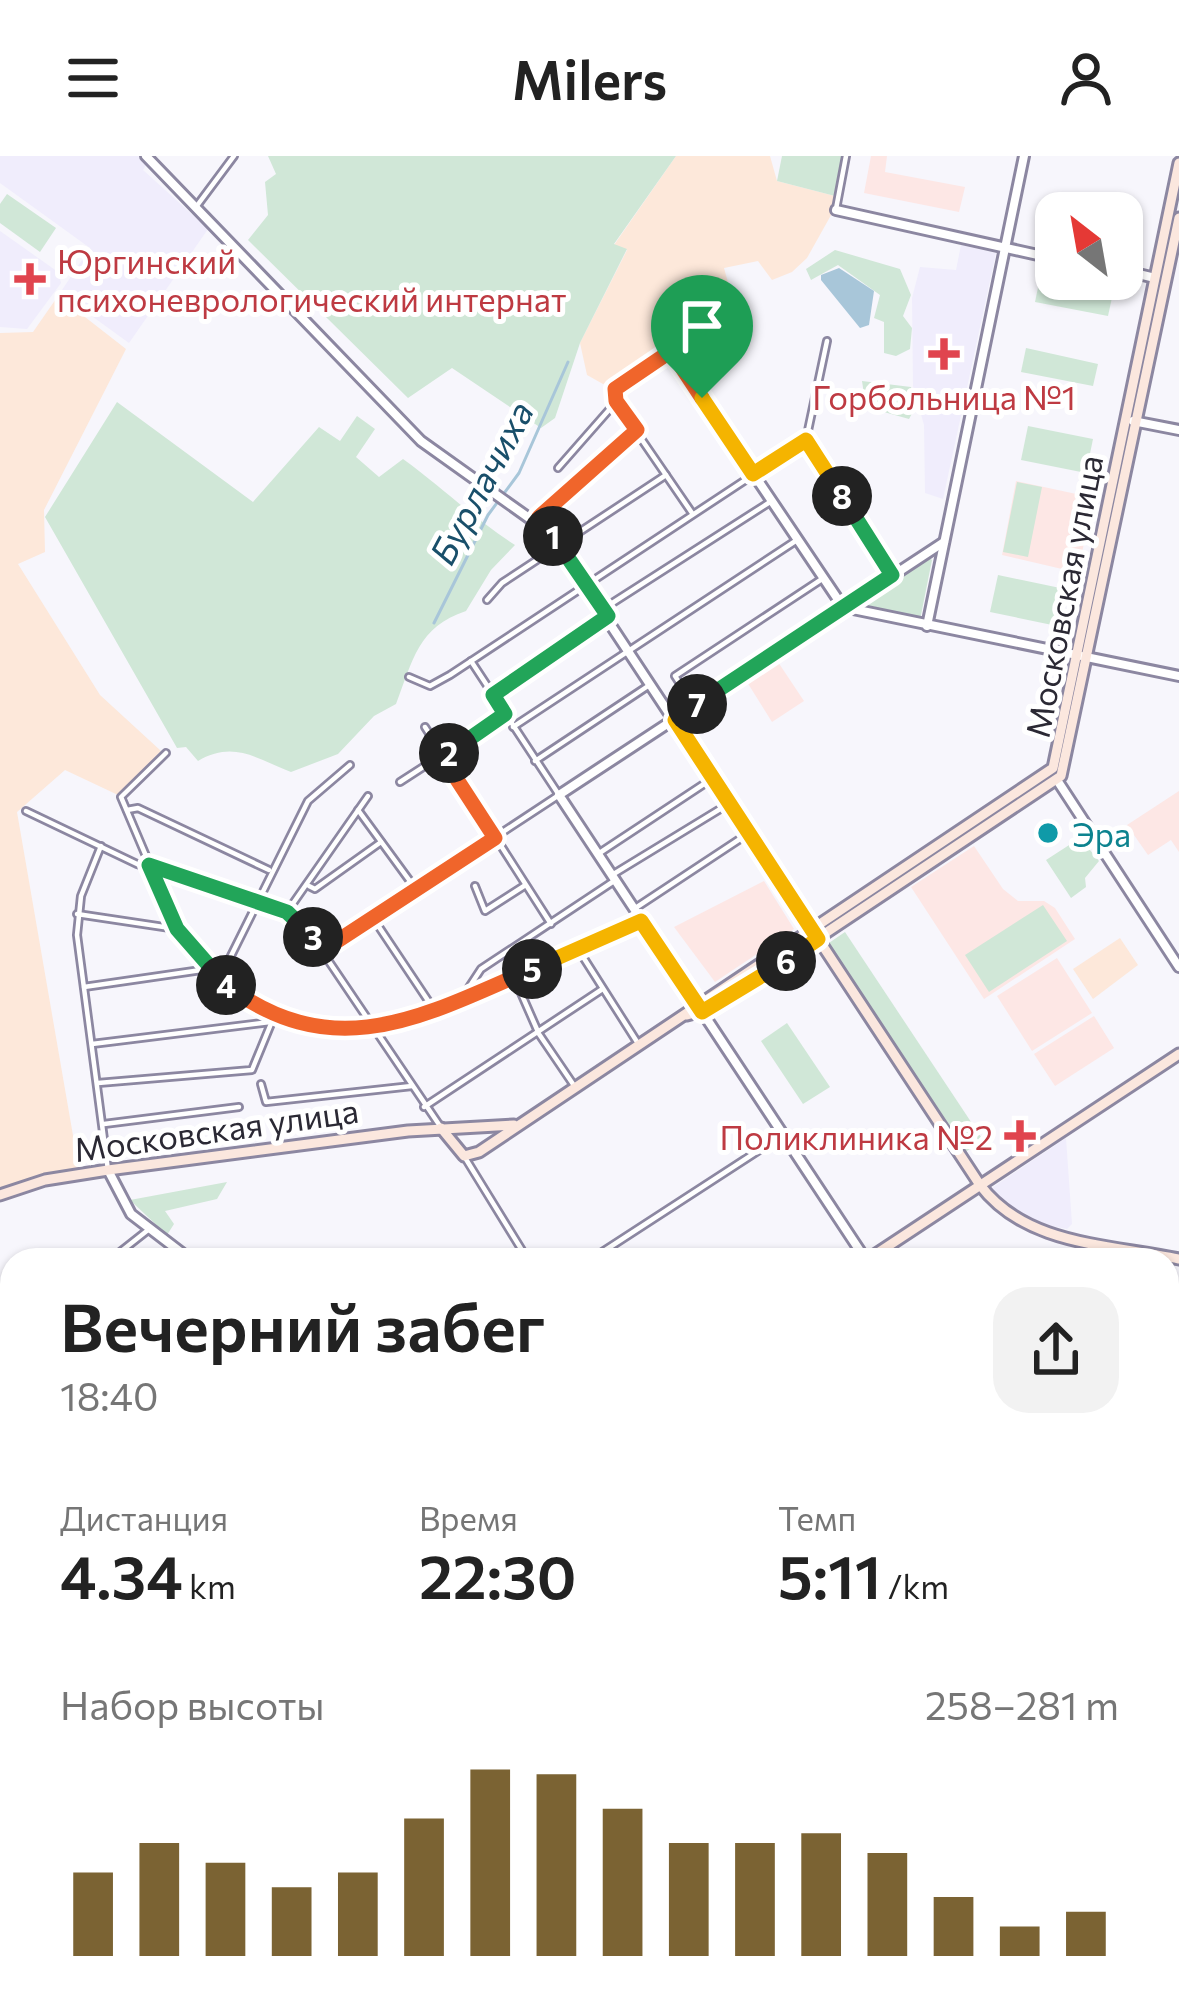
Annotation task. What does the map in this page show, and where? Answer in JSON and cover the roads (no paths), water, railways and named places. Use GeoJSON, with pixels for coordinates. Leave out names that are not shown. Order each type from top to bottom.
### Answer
{"type":"FeatureCollection","features":[{"type":"Feature","properties":{"kind":"main road","name":"Московская улица"},"geometry":{"type":"LineString","coordinates":[[702,1011],[1064,771],[1161,279],[1179,164]]}},
{"type":"Feature","properties":{"kind":"main road","name":"Московская улица"},"geometry":{"type":"LineString","coordinates":[[1161,279],[1179,218]]}},
{"type":"Feature","properties":{"kind":"main road","name":"Московская улица"},"geometry":{"type":"LineString","coordinates":[[464,1156],[496,1142],[687,1015],[736,993],[816,934]]}},
{"type":"Feature","properties":{"kind":"main road"},"geometry":{"type":"LineString","coordinates":[[816,934],[1006,1216],[1033,1230],[1130,1248]]}},
{"type":"Feature","properties":{"kind":"main road"},"geometry":{"type":"LineString","coordinates":[[983,1185],[1179,1056]]}},
{"type":"Feature","properties":{"kind":"main road"},"geometry":{"type":"LineString","coordinates":[[887,1248],[1179,1056]]}},
{"type":"Feature","properties":{"kind":"main road","name":"Московская улица"},"geometry":{"type":"LineString","coordinates":[[0,1195],[45,1180],[108,1169],[525,1122]]}},
{"type":"Feature","properties":{"kind":"main road"},"geometry":{"type":"LineString","coordinates":[[441,1128],[464,1156]]}},
{"type":"Feature","properties":{"kind":"main road"},"geometry":{"type":"LineString","coordinates":[[449,1140],[456,1128]]}},
{"type":"Feature","properties":{"kind":"main road"},"geometry":{"type":"LineString","coordinates":[[489,1129],[496,1142]]}},
{"type":"Feature","properties":{"kind":"street"},"geometry":{"type":"LineString","coordinates":[[146,156],[422,441],[538,520],[560,544],[816,934]]}},
{"type":"Feature","properties":{"kind":"street"},"geometry":{"type":"LineString","coordinates":[[196,207],[234,156]]}},
{"type":"Feature","properties":{"kind":"street"},"geometry":{"type":"LineString","coordinates":[[846,156],[836,210],[1035,254]]}},
{"type":"Feature","properties":{"kind":"street"},"geometry":{"type":"LineString","coordinates":[[927,626],[1024,156]]}},
{"type":"Feature","properties":{"kind":"street"},"geometry":{"type":"LineString","coordinates":[[1143,275],[1179,282]]}},
{"type":"Feature","properties":{"kind":"street"},"geometry":{"type":"LineString","coordinates":[[827,341],[806,440],[892,575]]}},
{"type":"Feature","properties":{"kind":"street"},"geometry":{"type":"LineString","coordinates":[[692,513],[616,401],[615,389],[671,351],[843,607],[1179,676]]}},
{"type":"Feature","properties":{"kind":"street"},"geometry":{"type":"LineString","coordinates":[[558,468],[616,401]]}},
{"type":"Feature","properties":{"kind":"street"},"geometry":{"type":"LineString","coordinates":[[1132,420],[1179,430]]}},
{"type":"Feature","properties":{"kind":"street"},"geometry":{"type":"LineString","coordinates":[[538,520],[637,430]]}},
{"type":"Feature","properties":{"kind":"street"},"geometry":{"type":"LineString","coordinates":[[409,677],[430,686],[806,440]]}},
{"type":"Feature","properties":{"kind":"street"},"geometry":{"type":"LineString","coordinates":[[487,600],[502,583],[666,475]]}},
{"type":"Feature","properties":{"kind":"street"},"geometry":{"type":"LineString","coordinates":[[493,695],[771,501]]}},
{"type":"Feature","properties":{"kind":"street"},"geometry":{"type":"LineString","coordinates":[[513,727],[797,540]]}},
{"type":"Feature","properties":{"kind":"street"},"geometry":{"type":"LineString","coordinates":[[322,951],[944,542]]}},
{"type":"Feature","properties":{"kind":"street"},"geometry":{"type":"LineString","coordinates":[[694,706],[676,676],[822,579]]}},
{"type":"Feature","properties":{"kind":"street"},"geometry":{"type":"LineString","coordinates":[[471,661],[861,1248]]}},
{"type":"Feature","properties":{"kind":"street"},"geometry":{"type":"LineString","coordinates":[[536,761],[651,684]]}},
{"type":"Feature","properties":{"kind":"street"},"geometry":{"type":"LineString","coordinates":[[400,782],[505,714]]}},
{"type":"Feature","properties":{"kind":"street"},"geometry":{"type":"LineString","coordinates":[[425,727],[551,924]]}},
{"type":"Feature","properties":{"kind":"street"},"geometry":{"type":"LineString","coordinates":[[166,753],[121,797],[149,865],[177,929],[208,969],[275,1014],[324,1030],[374,1030],[434,1010],[641,921]]}},
{"type":"Feature","properties":{"kind":"street"},"geometry":{"type":"LineString","coordinates":[[219,980],[308,801],[350,765]]}},
{"type":"Feature","properties":{"kind":"street"},"geometry":{"type":"LineString","coordinates":[[1053,776],[1179,967]]}},
{"type":"Feature","properties":{"kind":"street"},"geometry":{"type":"LineString","coordinates":[[598,854],[712,778]]}},
{"type":"Feature","properties":{"kind":"street"},"geometry":{"type":"LineString","coordinates":[[287,912],[368,796]]}},
{"type":"Feature","properties":{"kind":"street"},"geometry":{"type":"LineString","coordinates":[[462,998],[469,980],[481,969],[730,803]]}},
{"type":"Feature","properties":{"kind":"street"},"geometry":{"type":"LineString","coordinates":[[127,810],[138,808],[270,871]]}},
{"type":"Feature","properties":{"kind":"street"},"geometry":{"type":"LineString","coordinates":[[358,810],[415,888]]}},
{"type":"Feature","properties":{"kind":"street"},"geometry":{"type":"LineString","coordinates":[[26,811],[149,865],[287,912],[305,926],[441,1128]]}},
{"type":"Feature","properties":{"kind":"street"},"geometry":{"type":"LineString","coordinates":[[634,909],[749,833]]}},
{"type":"Feature","properties":{"kind":"street"},"geometry":{"type":"LineString","coordinates":[[309,886],[315,890],[381,842]]}},
{"type":"Feature","properties":{"kind":"street"},"geometry":{"type":"LineString","coordinates":[[102,844],[77,914],[108,1169],[122,1203],[173,1248]]}},
{"type":"Feature","properties":{"kind":"street"},"geometry":{"type":"LineString","coordinates":[[475,886],[484,911],[526,885]]}},
{"type":"Feature","properties":{"kind":"street"},"geometry":{"type":"LineString","coordinates":[[77,914],[177,929]]}},
{"type":"Feature","properties":{"kind":"street"},"geometry":{"type":"LineString","coordinates":[[373,918],[434,1010]]}},
{"type":"Feature","properties":{"kind":"street"},"geometry":{"type":"LineString","coordinates":[[578,950],[639,1045]]}},
{"type":"Feature","properties":{"kind":"street"},"geometry":{"type":"LineString","coordinates":[[84,987],[208,969]]}},
{"type":"Feature","properties":{"kind":"street"},"geometry":{"type":"LineString","coordinates":[[514,977],[539,1034],[575,1088]]}},
{"type":"Feature","properties":{"kind":"street"},"geometry":{"type":"LineString","coordinates":[[424,1107],[601,990]]}},
{"type":"Feature","properties":{"kind":"street"},"geometry":{"type":"LineString","coordinates":[[98,1083],[252,1070],[275,1014]]}},
{"type":"Feature","properties":{"kind":"street"},"geometry":{"type":"LineString","coordinates":[[92,1043],[270,1022]]}},
{"type":"Feature","properties":{"kind":"street"},"geometry":{"type":"LineString","coordinates":[[261,1084],[266,1102],[412,1086]]}},
{"type":"Feature","properties":{"kind":"street"},"geometry":{"type":"LineString","coordinates":[[104,1124],[239,1107]]}},
{"type":"Feature","properties":{"kind":"street"},"geometry":{"type":"LineString","coordinates":[[608,1248],[783,1134]]}},
{"type":"Feature","properties":{"kind":"street"},"geometry":{"type":"LineString","coordinates":[[464,1156],[521,1248]]}},
{"type":"Feature","properties":{"kind":"street"},"geometry":{"type":"LineString","coordinates":[[125,1248],[148,1230]]}},
{"type":"Feature","properties":{"kind":"water"},"geometry":{"type":"Polygon","coordinates":[[[839,268],[874,291],[869,325],[860,328],[821,280],[821,275],[839,268]]]}},
{"type":"Feature","properties":{"kind":"waterway","name":"Бурлачиха"},"geometry":{"type":"LineString","coordinates":[[434,623],[488,515],[519,473],[568,362]]}},
{"type":"Feature","properties":{"kind":"place","name":"Юргинский психоневрологический интернат"},"geometry":{"type":"Point","coordinates":[30,279]}},
{"type":"Feature","properties":{"kind":"place","name":"Горбольница №1"},"geometry":{"type":"Point","coordinates":[944,354]}},
{"type":"Feature","properties":{"kind":"place","name":"Эра"},"geometry":{"type":"Point","coordinates":[1048,833]}},
{"type":"Feature","properties":{"kind":"place","name":"Поликлиника №2"},"geometry":{"type":"Point","coordinates":[1020,1136]}}]}
